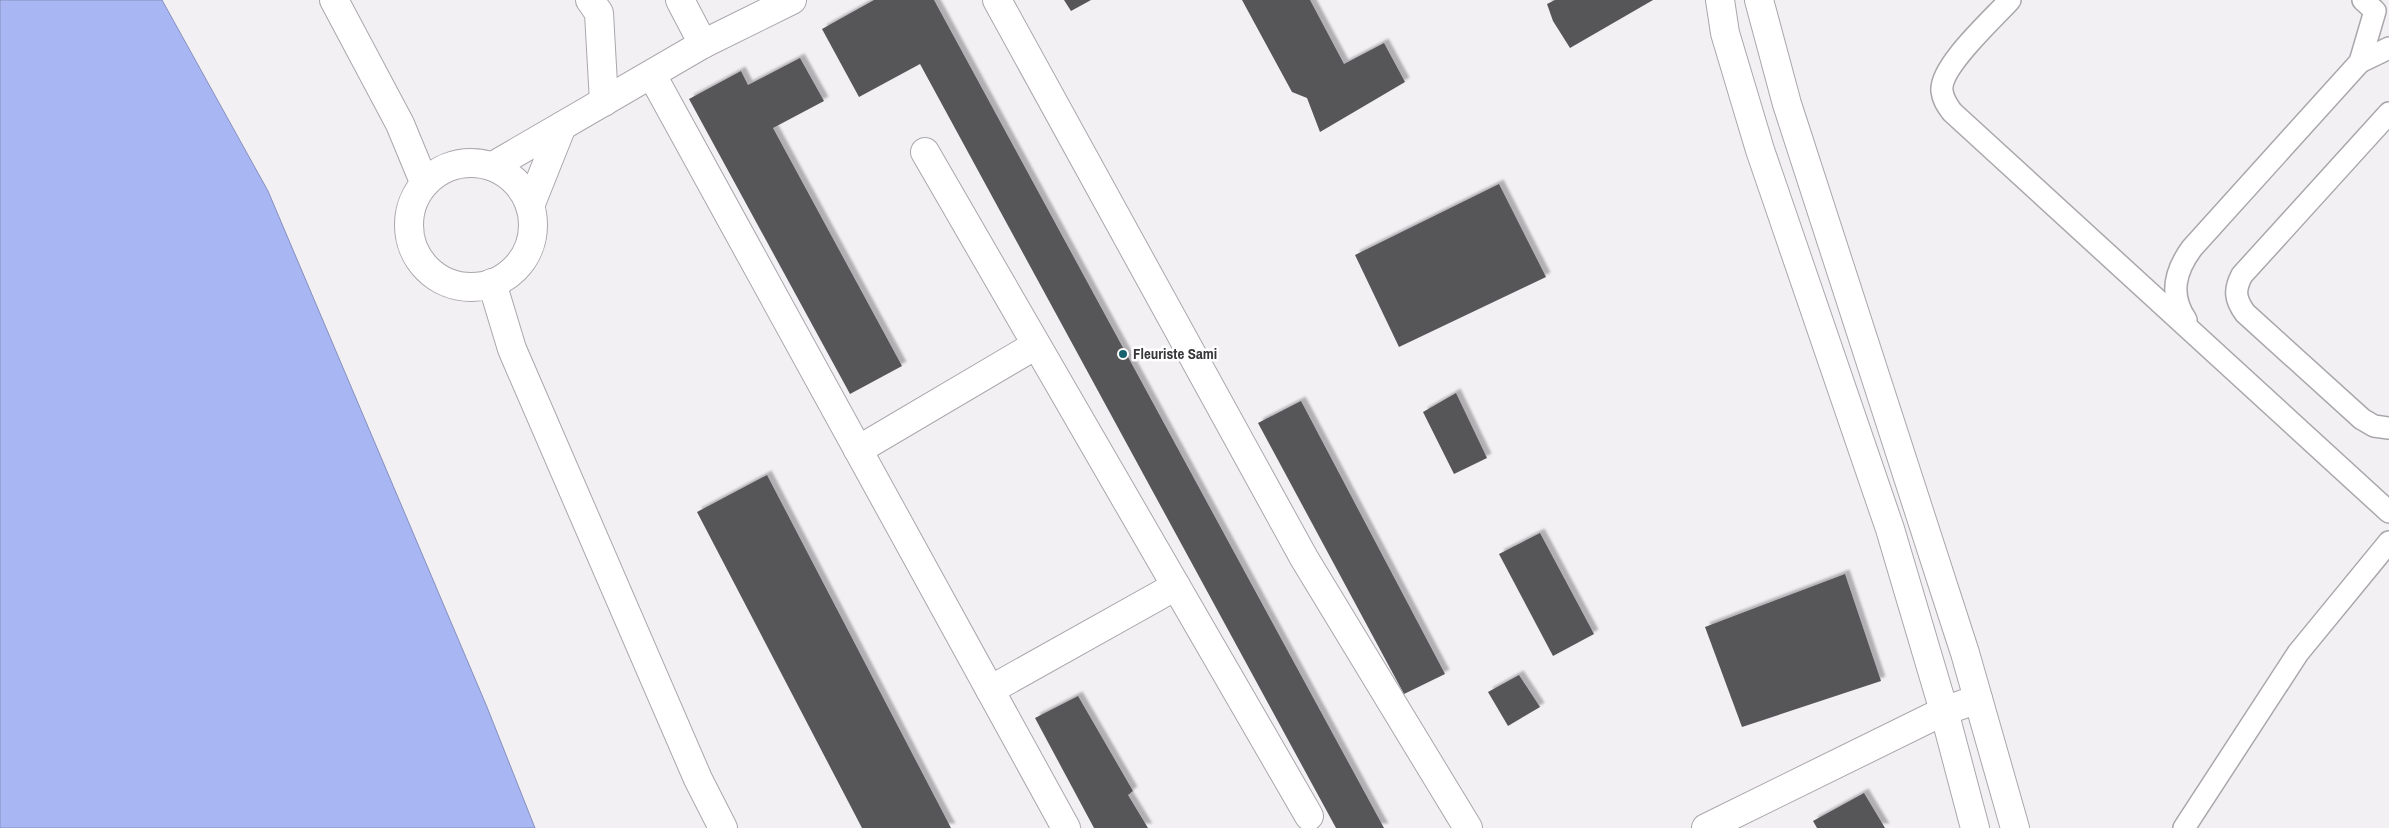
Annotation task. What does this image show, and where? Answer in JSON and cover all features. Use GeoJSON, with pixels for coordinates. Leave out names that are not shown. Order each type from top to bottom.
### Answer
{"type":"FeatureCollection","features":[{"type":"Feature","properties":{"kind":"street"},"geometry":{"type":"LineString","coordinates":[[334,0],[400,124],[424,182]]}},
{"type":"Feature","properties":{"kind":"street"},"geometry":{"type":"LineString","coordinates":[[590,0],[599,13],[604,102]]}},
{"type":"Feature","properties":{"kind":"street"},"geometry":{"type":"LineString","coordinates":[[680,0],[703,44]]}},
{"type":"Feature","properties":{"kind":"street"},"geometry":{"type":"LineString","coordinates":[[493,166],[652,76],[703,44],[792,0]]}},
{"type":"Feature","properties":{"kind":"street"},"geometry":{"type":"LineString","coordinates":[[997,0],[1304,558],[1468,828]]}},
{"type":"Feature","properties":{"kind":"street"},"geometry":{"type":"LineString","coordinates":[[1720,0],[1725,33],[1760,150],[1890,529],[1944,711],[1975,828]]}},
{"type":"Feature","properties":{"kind":"street"},"geometry":{"type":"LineString","coordinates":[[1758,0],[1786,104],[1899,448],[1978,699],[2015,828]]}},
{"type":"Feature","properties":{"kind":"street"},"geometry":{"type":"LineString","coordinates":[[652,76],[1066,828]]}},
{"type":"Feature","properties":{"kind":"street"},"geometry":{"type":"LineString","coordinates":[[530,206],[562,126]]}},
{"type":"Feature","properties":{"kind":"street"},"geometry":{"type":"LineString","coordinates":[[925,152],[1309,816]]}},
{"type":"Feature","properties":{"kind":"street"},"geometry":{"type":"LineString","coordinates":[[474,162],[493,166],[509,175],[522,189],[530,206],[533,225],[530,243],[522,260],[508,274],[492,283],[471,287],[450,284],[432,274],[419,260],[410,240],[408,220],[413,200],[424,182],[439,171],[456,164],[474,162]]}},
{"type":"Feature","properties":{"kind":"street"},"geometry":{"type":"LineString","coordinates":[[492,283],[512,349],[698,779],[723,828]]}},
{"type":"Feature","properties":{"kind":"street"},"geometry":{"type":"LineString","coordinates":[[858,450],[1036,345]]}},
{"type":"Feature","properties":{"kind":"street"},"geometry":{"type":"LineString","coordinates":[[990,690],[1176,586]]}},
{"type":"Feature","properties":{"kind":"street"},"geometry":{"type":"LineString","coordinates":[[1706,828],[1944,711],[1978,699]]}},
{"type":"Feature","properties":{"kind":"lane"},"geometry":{"type":"LineString","coordinates":[[2010,0],[1952,65],[1944,78],[1942,90],[1944,101],[1958,117],[2389,512]]}},
{"type":"Feature","properties":{"kind":"lane"},"geometry":{"type":"LineString","coordinates":[[2360,62],[2375,4]]}},
{"type":"Feature","properties":{"kind":"lane"},"geometry":{"type":"LineString","coordinates":[[2193,331],[2181,313],[2175,296],[2176,279],[2182,261],[2360,62],[2389,48]]}},
{"type":"Feature","properties":{"kind":"lane"},"geometry":{"type":"LineString","coordinates":[[2389,113],[2242,275],[2237,285],[2236,295],[2245,313],[2362,418],[2374,426],[2389,428]]}},
{"type":"Feature","properties":{"kind":"lane"},"geometry":{"type":"LineString","coordinates":[[2184,828],[2298,653],[2389,542]]}},
{"type":"Feature","properties":{"kind":"water"},"geometry":{"type":"Polygon","coordinates":[[[0,0],[162,0],[268,191],[487,707],[535,828],[0,828],[0,0]]]}},
{"type":"Feature","properties":{"kind":"building"},"geometry":{"type":"Polygon","coordinates":[[[874,0],[934,0],[1384,828],[1336,828],[920,64],[859,97],[822,29],[874,0]]]}},
{"type":"Feature","properties":{"kind":"building"},"geometry":{"type":"Polygon","coordinates":[[[1064,0],[1091,0],[1071,11],[1064,0]]]}},
{"type":"Feature","properties":{"kind":"building"},"geometry":{"type":"Polygon","coordinates":[[[1242,0],[1310,0],[1344,64],[1384,43],[1405,82],[1320,132],[1307,98],[1292,92],[1242,0]]]}},
{"type":"Feature","properties":{"kind":"building"},"geometry":{"type":"Polygon","coordinates":[[[1555,0],[1653,0],[1570,48],[1553,21],[1547,4],[1555,0]]]}},
{"type":"Feature","properties":{"kind":"building"},"geometry":{"type":"Polygon","coordinates":[[[800,58],[824,101],[773,128],[902,366],[850,394],[689,99],[741,71],[748,85],[800,58]]]}},
{"type":"Feature","properties":{"kind":"building"},"geometry":{"type":"Polygon","coordinates":[[[1499,184],[1546,277],[1399,347],[1355,255],[1499,184]]]}},
{"type":"Feature","properties":{"kind":"building"},"geometry":{"type":"Polygon","coordinates":[[[1456,393],[1487,458],[1454,474],[1423,412],[1456,393]]]}},
{"type":"Feature","properties":{"kind":"building"},"geometry":{"type":"Polygon","coordinates":[[[1301,401],[1445,674],[1404,694],[1258,423],[1301,401]]]}},
{"type":"Feature","properties":{"kind":"building"},"geometry":{"type":"Polygon","coordinates":[[[767,475],[951,828],[862,828],[697,512],[767,475]]]}},
{"type":"Feature","properties":{"kind":"building"},"geometry":{"type":"Polygon","coordinates":[[[1540,533],[1594,634],[1553,656],[1499,554],[1540,533]]]}},
{"type":"Feature","properties":{"kind":"building"},"geometry":{"type":"Polygon","coordinates":[[[1845,574],[1881,681],[1742,727],[1705,627],[1845,574]]]}},
{"type":"Feature","properties":{"kind":"building"},"geometry":{"type":"Polygon","coordinates":[[[1519,675],[1540,707],[1508,726],[1488,692],[1519,675]]]}},
{"type":"Feature","properties":{"kind":"building"},"geometry":{"type":"Polygon","coordinates":[[[1078,696],[1133,791],[1128,795],[1148,828],[1094,828],[1035,718],[1078,696]]]}},
{"type":"Feature","properties":{"kind":"building"},"geometry":{"type":"Polygon","coordinates":[[[1864,793],[1885,828],[1817,828],[1813,821],[1864,793]]]}},
{"type":"Feature","properties":{"kind":"place","name":"Fleuriste Sami"},"geometry":{"type":"Point","coordinates":[1123,354]}}]}
